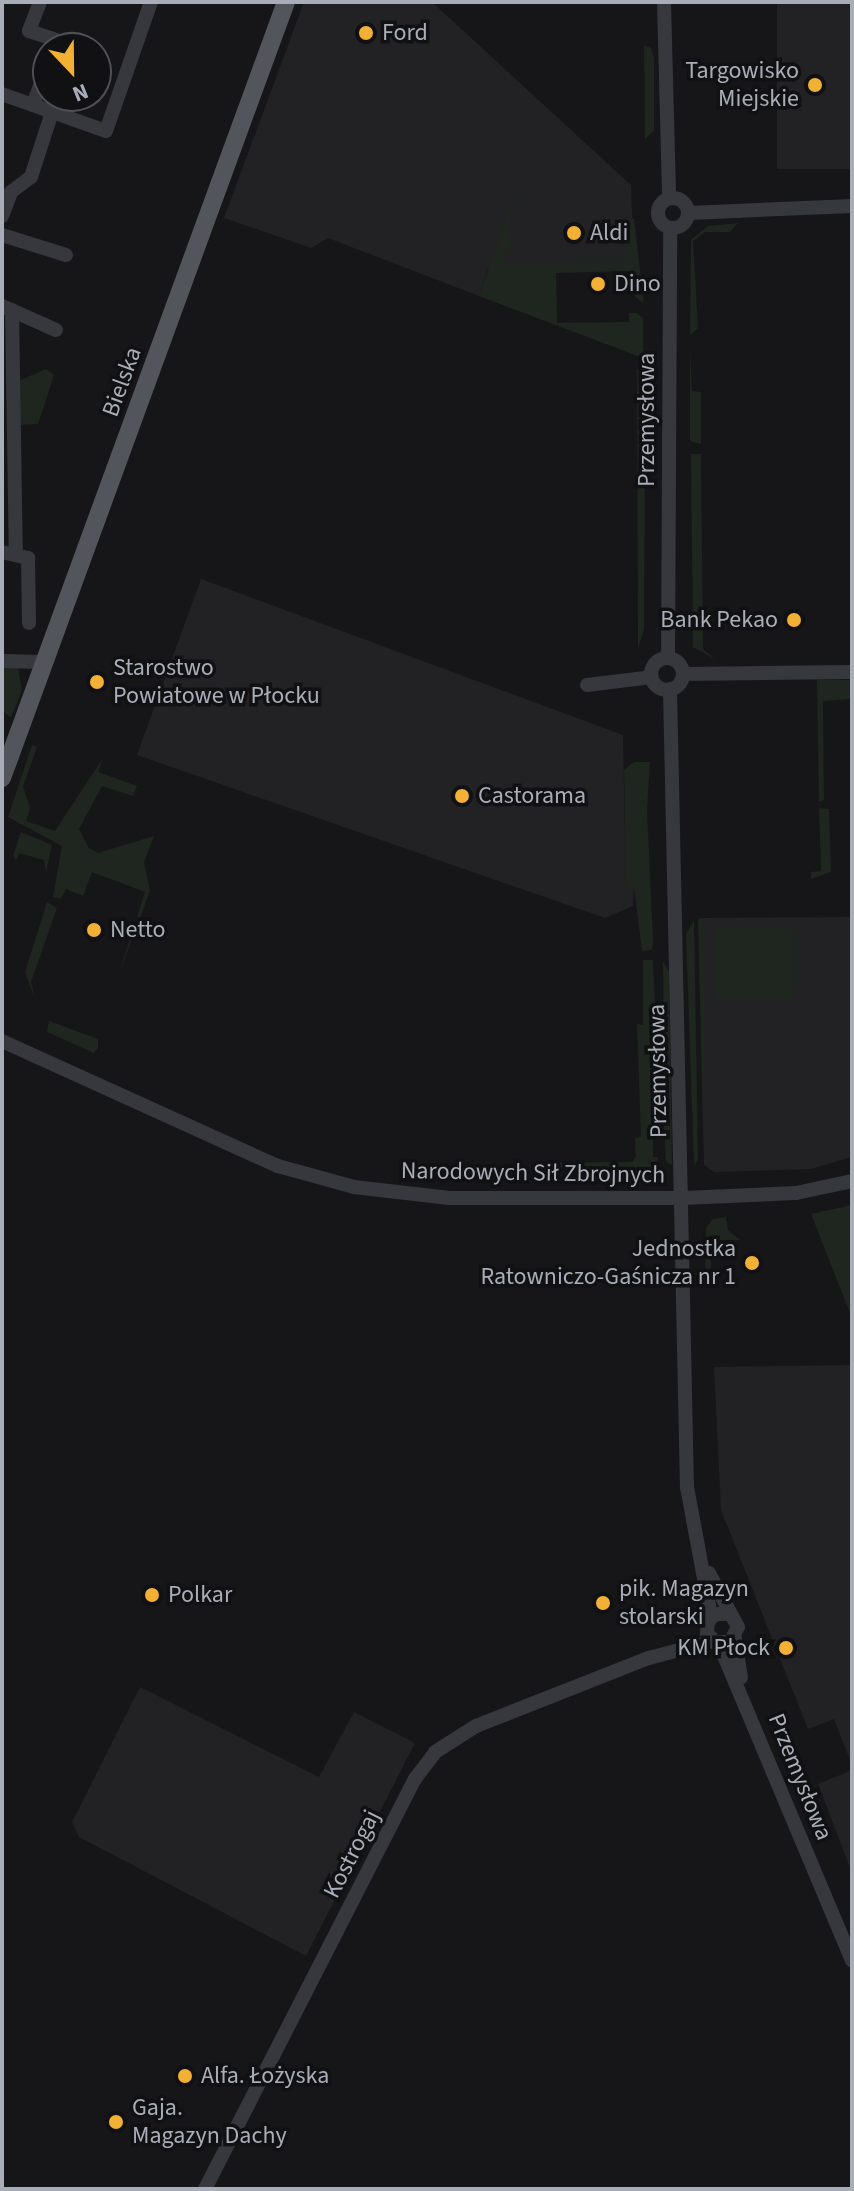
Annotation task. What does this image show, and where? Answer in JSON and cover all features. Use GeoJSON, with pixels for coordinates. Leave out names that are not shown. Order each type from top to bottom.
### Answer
{"type":"FeatureCollection","features":[{"type":"Feature","properties":{"kind":"main road","name":"Bielska"},"geometry":{"type":"LineString","coordinates":[[2,778],[286,2]]}},
{"type":"Feature","properties":{"kind":"street"},"geometry":{"type":"LineString","coordinates":[[32,32],[29,31],[40,2]]}},
{"type":"Feature","properties":{"kind":"street"},"geometry":{"type":"LineString","coordinates":[[2,216],[11,192],[31,177],[52,112],[106,131],[151,2]]}},
{"type":"Feature","properties":{"kind":"street"},"geometry":{"type":"LineString","coordinates":[[662,2],[669,198],[657,214],[670,229],[683,225],[689,213]]}},
{"type":"Feature","properties":{"kind":"street"},"geometry":{"type":"LineString","coordinates":[[2,94],[32,105]]}},
{"type":"Feature","properties":{"kind":"street"},"geometry":{"type":"LineString","coordinates":[[669,198],[682,201],[689,213]]}},
{"type":"Feature","properties":{"kind":"street"},"geometry":{"type":"LineString","coordinates":[[689,213],[852,206]]}},
{"type":"Feature","properties":{"kind":"street","name":"Przemysłowa"},"geometry":{"type":"LineString","coordinates":[[668,658],[670,229]]}},
{"type":"Feature","properties":{"kind":"street"},"geometry":{"type":"LineString","coordinates":[[2,235],[66,255]]}},
{"type":"Feature","properties":{"kind":"street"},"geometry":{"type":"LineString","coordinates":[[29,623],[28,558],[9,552],[7,308],[56,330]]}},
{"type":"Feature","properties":{"kind":"street"},"geometry":{"type":"LineString","coordinates":[[683,674],[678,663],[668,658],[657,661],[652,677],[658,687],[670,689],[683,674],[852,672]]}},
{"type":"Feature","properties":{"kind":"street"},"geometry":{"type":"LineString","coordinates":[[2,661],[44,662]]}},
{"type":"Feature","properties":{"kind":"street"},"geometry":{"type":"LineString","coordinates":[[587,685],[652,677]]}},
{"type":"Feature","properties":{"kind":"street","name":"Przemysłowa"},"geometry":{"type":"LineString","coordinates":[[670,689],[687,1487],[713,1632],[745,1698],[852,1960]]}},
{"type":"Feature","properties":{"kind":"street","name":"Narodowych Sił Zbrojnych"},"geometry":{"type":"LineString","coordinates":[[2,1041],[244,1152],[339,1185],[427,1198],[683,1198],[796,1193],[852,1181]]}},
{"type":"Feature","properties":{"kind":"street","name":"Przemysłowa"},"geometry":{"type":"LineString","coordinates":[[698,1547],[729,1614],[737,1623],[735,1638],[745,1698]]}},
{"type":"Feature","properties":{"kind":"street"},"geometry":{"type":"LineString","coordinates":[[729,1614],[713,1632],[735,1638]]}},
{"type":"Feature","properties":{"kind":"street","name":"Kostrogaj"},"geometry":{"type":"LineString","coordinates":[[205,2189],[425,1764],[463,1732],[713,1632]]}},
{"type":"Feature","properties":{"kind":"shaded area"},"geometry":{"type":"Polygon","coordinates":[[[304,2],[432,2],[631,185],[634,266],[488,269],[479,296],[328,238],[311,248],[224,218],[304,2]]]}},
{"type":"Feature","properties":{"kind":"shaded area","name":"Targowisko Miejskie"},"geometry":{"type":"Polygon","coordinates":[[[777,2],[852,2],[852,169],[777,169],[777,2]]]}},
{"type":"Feature","properties":{"kind":"shaded area"},"geometry":{"type":"Polygon","coordinates":[[[644,45],[651,48],[654,58],[654,131],[645,139],[644,45]]]}},
{"type":"Feature","properties":{"kind":"shaded area"},"geometry":{"type":"Polygon","coordinates":[[[528,158],[509,220],[511,249],[503,249],[504,259],[511,264],[625,261],[625,219],[634,219],[644,304],[630,292],[629,271],[556,273],[557,323],[629,322],[629,313],[637,313],[643,318],[643,358],[479,296],[528,158]]]}},
{"type":"Feature","properties":{"kind":"shaded area"},"geometry":{"type":"Polygon","coordinates":[[[738,223],[730,232],[705,232],[693,241],[698,328],[690,335],[691,240],[708,226],[738,223]]]}},
{"type":"Feature","properties":{"kind":"shaded area"},"geometry":{"type":"Polygon","coordinates":[[[690,350],[692,391],[701,392],[701,444],[690,441],[690,350]]]}},
{"type":"Feature","properties":{"kind":"shaded area"},"geometry":{"type":"Polygon","coordinates":[[[46,369],[54,375],[38,424],[17,425],[18,381],[46,369]]]}},
{"type":"Feature","properties":{"kind":"shaded area"},"geometry":{"type":"Polygon","coordinates":[[[637,369],[643,369],[645,396],[644,629],[638,649],[637,369]]]}},
{"type":"Feature","properties":{"kind":"shaded area"},"geometry":{"type":"Polygon","coordinates":[[[691,454],[701,454],[703,649],[715,659],[693,647],[691,454]]]}},
{"type":"Feature","properties":{"kind":"shaded area"},"geometry":{"type":"Polygon","coordinates":[[[201,579],[623,735],[626,883],[634,887],[633,906],[605,918],[137,755],[201,579]]]}},
{"type":"Feature","properties":{"kind":"shaded area"},"geometry":{"type":"Polygon","coordinates":[[[2,667],[18,667],[22,690],[11,718],[2,710],[2,667]]]}},
{"type":"Feature","properties":{"kind":"shaded area"},"geometry":{"type":"Polygon","coordinates":[[[817,680],[852,680],[852,699],[823,701],[824,800],[819,802],[817,680]]]}},
{"type":"Feature","properties":{"kind":"shaded area"},"geometry":{"type":"Polygon","coordinates":[[[32,745],[37,747],[23,786],[30,808],[26,821],[55,831],[103,758],[98,772],[137,786],[133,796],[102,786],[79,829],[89,848],[98,853],[154,836],[144,862],[150,891],[119,974],[145,892],[92,872],[83,896],[66,889],[61,899],[53,897],[62,846],[8,817],[32,745]]]}},
{"type":"Feature","properties":{"kind":"shaded area"},"geometry":{"type":"Polygon","coordinates":[[[634,762],[650,762],[647,810],[653,939],[652,950],[642,951],[634,887],[626,884],[624,770],[634,762]]]}},
{"type":"Feature","properties":{"kind":"shaded area"},"geometry":{"type":"Polygon","coordinates":[[[819,808],[829,809],[831,872],[811,879],[811,872],[821,871],[819,808]]]}},
{"type":"Feature","properties":{"kind":"shaded area"},"geometry":{"type":"Polygon","coordinates":[[[21,832],[52,845],[46,872],[44,860],[19,853],[16,860],[13,856],[21,832]]]}},
{"type":"Feature","properties":{"kind":"shaded area"},"geometry":{"type":"Polygon","coordinates":[[[47,902],[57,908],[31,982],[35,999],[25,972],[47,902]]]}},
{"type":"Feature","properties":{"kind":"shaded area"},"geometry":{"type":"Polygon","coordinates":[[[852,917],[852,1157],[811,1169],[714,1172],[704,1165],[704,918],[852,917]]]}},
{"type":"Feature","properties":{"kind":"shaded area"},"geometry":{"type":"Polygon","coordinates":[[[704,918],[704,1165],[698,919],[704,918]]]}},
{"type":"Feature","properties":{"kind":"shaded area"},"geometry":{"type":"Polygon","coordinates":[[[694,920],[698,1160],[694,1165],[686,934],[694,920]]]}},
{"type":"Feature","properties":{"kind":"shaded area"},"geometry":{"type":"Polygon","coordinates":[[[715,928],[793,928],[793,999],[715,999],[715,928]]]}},
{"type":"Feature","properties":{"kind":"shaded area"},"geometry":{"type":"Polygon","coordinates":[[[643,960],[653,960],[660,1124],[653,1135],[653,1157],[658,1157],[657,1168],[649,1172],[565,1170],[533,1177],[535,1163],[632,1162],[636,1157],[635,1138],[641,1137],[637,1024],[643,1025],[643,960]]]}},
{"type":"Feature","properties":{"kind":"shaded area"},"geometry":{"type":"Polygon","coordinates":[[[663,961],[669,972],[672,1165],[666,1162],[664,1123],[663,961]]]}},
{"type":"Feature","properties":{"kind":"shaded area"},"geometry":{"type":"Polygon","coordinates":[[[49,1021],[98,1039],[98,1048],[94,1053],[47,1032],[49,1021]]]}},
{"type":"Feature","properties":{"kind":"shaded area"},"geometry":{"type":"Polygon","coordinates":[[[852,1205],[852,1318],[811,1214],[852,1205]]]}},
{"type":"Feature","properties":{"kind":"shaded area"},"geometry":{"type":"Polygon","coordinates":[[[726,1217],[728,1230],[740,1240],[711,1240],[711,1279],[705,1279],[706,1228],[713,1219],[726,1217]]]}},
{"type":"Feature","properties":{"kind":"shaded area"},"geometry":{"type":"Polygon","coordinates":[[[852,1365],[852,1765],[834,1719],[808,1729],[721,1510],[714,1367],[852,1365]]]}},
{"type":"Feature","properties":{"kind":"shaded area"},"geometry":{"type":"Polygon","coordinates":[[[140,1687],[319,1777],[354,1712],[415,1743],[306,1956],[79,1837],[72,1822],[140,1687]]]}},
{"type":"Feature","properties":{"kind":"shaded area"},"geometry":{"type":"Polygon","coordinates":[[[852,1770],[852,1873],[818,1784],[852,1770]]]}},
{"type":"Feature","properties":{"kind":"place","name":"Ford"},"geometry":{"type":"Point","coordinates":[366,33]}},
{"type":"Feature","properties":{"kind":"place","name":"Targowisko Miejskie"},"geometry":{"type":"Point","coordinates":[815,85]}},
{"type":"Feature","properties":{"kind":"place","name":"Aldi"},"geometry":{"type":"Point","coordinates":[574,233]}},
{"type":"Feature","properties":{"kind":"place","name":"Dino"},"geometry":{"type":"Point","coordinates":[598,284]}},
{"type":"Feature","properties":{"kind":"place","name":"Bank Pekao"},"geometry":{"type":"Point","coordinates":[794,620]}},
{"type":"Feature","properties":{"kind":"place","name":"Starostwo Powiatowe w Płocku"},"geometry":{"type":"Point","coordinates":[97,682]}},
{"type":"Feature","properties":{"kind":"place","name":"Castorama"},"geometry":{"type":"Point","coordinates":[462,796]}},
{"type":"Feature","properties":{"kind":"place","name":"Netto"},"geometry":{"type":"Point","coordinates":[94,930]}},
{"type":"Feature","properties":{"kind":"place","name":"Jednostka Ratowniczo-Gaśnicza nr 1"},"geometry":{"type":"Point","coordinates":[752,1263]}},
{"type":"Feature","properties":{"kind":"place","name":"Polkar"},"geometry":{"type":"Point","coordinates":[152,1595]}},
{"type":"Feature","properties":{"kind":"place","name":"pik. Magazyn stolarski"},"geometry":{"type":"Point","coordinates":[603,1603]}},
{"type":"Feature","properties":{"kind":"place","name":"KM Płock"},"geometry":{"type":"Point","coordinates":[786,1648]}},
{"type":"Feature","properties":{"kind":"place","name":"Alfa. Łożyska"},"geometry":{"type":"Point","coordinates":[185,2076]}},
{"type":"Feature","properties":{"kind":"place","name":"Gaja. Magazyn Dachy"},"geometry":{"type":"Point","coordinates":[116,2122]}}]}
